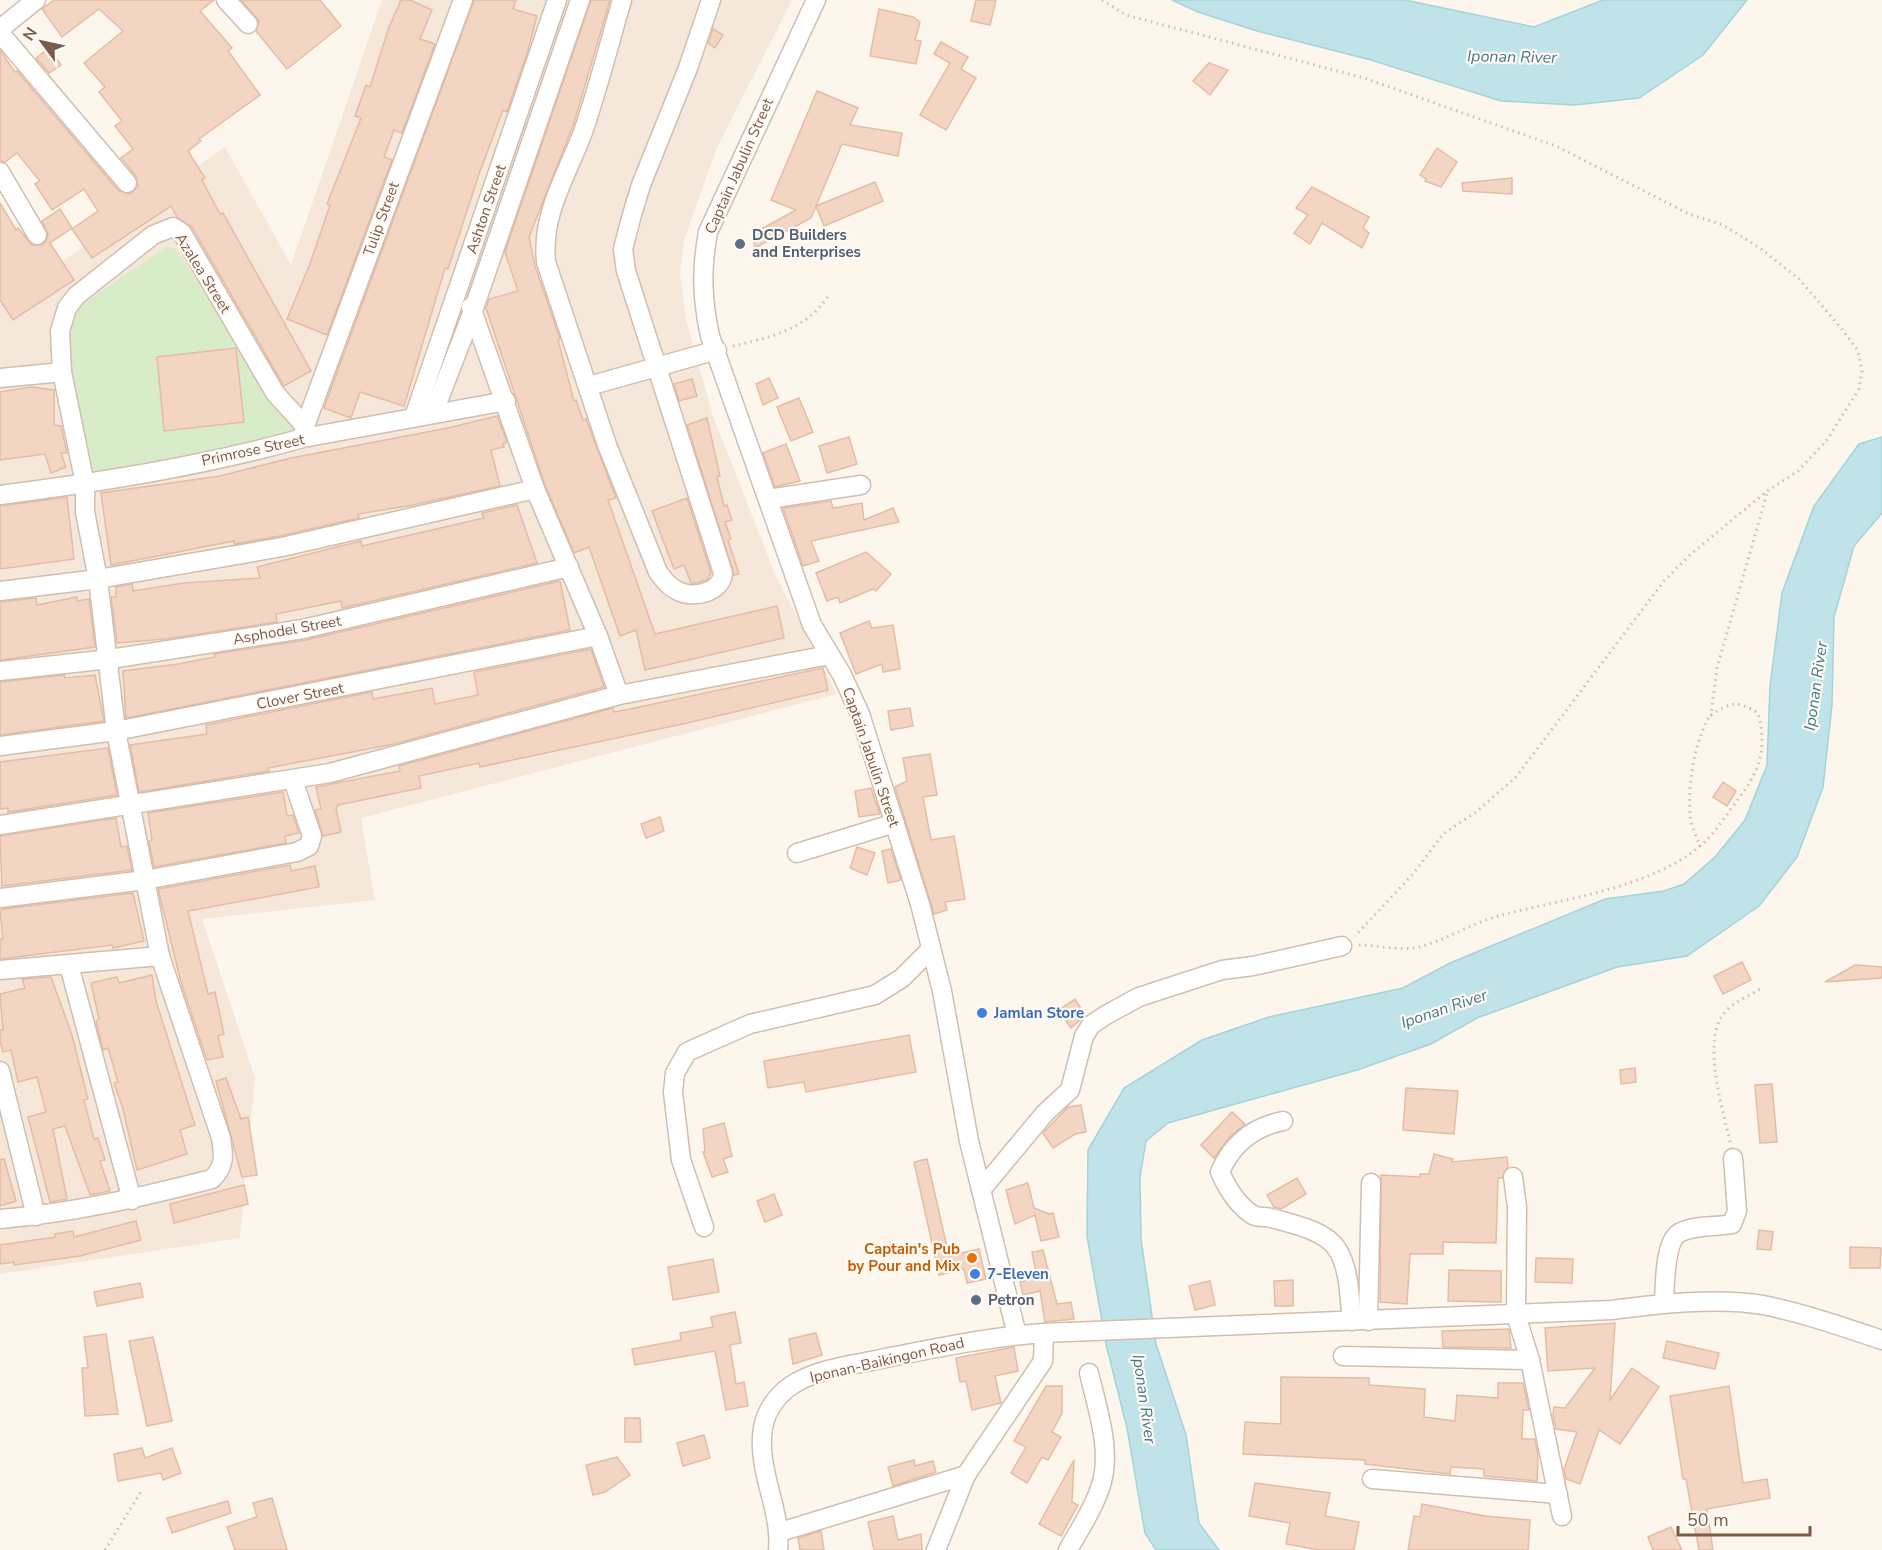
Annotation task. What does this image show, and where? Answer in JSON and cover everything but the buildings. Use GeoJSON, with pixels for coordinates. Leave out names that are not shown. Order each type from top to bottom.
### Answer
{"type":"FeatureCollection","features":[{"type":"Feature","properties":{"kind":"street"},"geometry":{"type":"LineString","coordinates":[[36,0],[0,31],[127,183]]}},
{"type":"Feature","properties":{"kind":"street"},"geometry":{"type":"LineString","coordinates":[[225,0],[248,24]]}},
{"type":"Feature","properties":{"kind":"street","name":"Tulip Street"},"geometry":{"type":"LineString","coordinates":[[304,432],[463,0]]}},
{"type":"Feature","properties":{"kind":"street","name":"Ashton Street"},"geometry":{"type":"LineString","coordinates":[[414,417],[557,0]]}},
{"type":"Feature","properties":{"kind":"street","name":"Ashton Street"},"geometry":{"type":"LineString","coordinates":[[433,414],[473,311],[580,0]]}},
{"type":"Feature","properties":{"kind":"street"},"geometry":{"type":"LineString","coordinates":[[622,0],[583,131],[548,217],[544,237],[546,262],[553,289],[589,386],[607,445],[658,572],[669,585],[681,593],[700,593],[717,588],[723,581],[723,573],[626,271],[623,249],[641,185],[688,68],[711,0]]}},
{"type":"Feature","properties":{"kind":"street","name":"Captain Jabulin Street"},"geometry":{"type":"LineString","coordinates":[[816,0],[708,232],[703,262],[702,298],[710,336],[717,350],[812,625],[843,675],[860,714],[895,823],[931,949],[981,1190],[1017,1335]]}},
{"type":"Feature","properties":{"kind":"street"},"geometry":{"type":"LineString","coordinates":[[0,172],[37,235]]}},
{"type":"Feature","properties":{"kind":"street","name":"Azalea Street"},"geometry":{"type":"LineString","coordinates":[[62,372],[60,331],[67,308],[76,296],[153,235],[173,227],[182,233],[274,393],[304,432]]}},
{"type":"Feature","properties":{"kind":"street"},"geometry":{"type":"LineString","coordinates":[[459,287],[473,311],[535,489],[598,636],[619,695]]}},
{"type":"Feature","properties":{"kind":"street"},"geometry":{"type":"LineString","coordinates":[[589,386],[717,350]]}},
{"type":"Feature","properties":{"kind":"street"},"geometry":{"type":"LineString","coordinates":[[0,378],[62,372],[85,484],[85,512],[110,659],[116,731],[160,956],[224,1155],[221,1169],[212,1179],[132,1200],[36,1216],[0,1219]]}},
{"type":"Feature","properties":{"kind":"street","name":"Primrose Street"},"geometry":{"type":"LineString","coordinates":[[0,495],[85,484],[271,447],[304,432],[414,417],[506,401]]}},
{"type":"Feature","properties":{"kind":"street"},"geometry":{"type":"LineString","coordinates":[[768,499],[861,485]]}},
{"type":"Feature","properties":{"kind":"street"},"geometry":{"type":"LineString","coordinates":[[0,591],[98,579],[282,548],[535,489]]}},
{"type":"Feature","properties":{"kind":"street","name":"Asphodel Street"},"geometry":{"type":"LineString","coordinates":[[0,671],[110,659],[303,629],[569,567]]}},
{"type":"Feature","properties":{"kind":"street","name":"Clover Street"},"geometry":{"type":"LineString","coordinates":[[0,746],[116,731],[598,636]]}},
{"type":"Feature","properties":{"kind":"street"},"geometry":{"type":"LineString","coordinates":[[0,825],[330,773],[619,695],[829,655]]}},
{"type":"Feature","properties":{"kind":"street"},"geometry":{"type":"LineString","coordinates":[[0,897],[146,880],[297,852],[309,846],[312,836],[293,780]]}},
{"type":"Feature","properties":{"kind":"street"},"geometry":{"type":"LineString","coordinates":[[797,853],[895,823]]}},
{"type":"Feature","properties":{"kind":"street"},"geometry":{"type":"LineString","coordinates":[[981,1190],[1045,1113],[1070,1090],[1084,1036],[1091,1025],[1139,997],[1222,970],[1253,966],[1342,945]]}},
{"type":"Feature","properties":{"kind":"street"},"geometry":{"type":"LineString","coordinates":[[704,1227],[681,1160],[673,1092],[675,1073],[687,1052],[750,1024],[875,994],[902,978],[931,949]]}},
{"type":"Feature","properties":{"kind":"street"},"geometry":{"type":"LineString","coordinates":[[0,970],[160,956]]}},
{"type":"Feature","properties":{"kind":"street"},"geometry":{"type":"LineString","coordinates":[[69,965],[132,1200]]}},
{"type":"Feature","properties":{"kind":"street"},"geometry":{"type":"LineString","coordinates":[[0,1071],[36,1216]]}},
{"type":"Feature","properties":{"kind":"street"},"geometry":{"type":"LineString","coordinates":[[1283,1121],[1267,1124],[1244,1138],[1229,1153],[1220,1172],[1227,1190],[1255,1216],[1269,1217],[1311,1230],[1329,1239],[1337,1248],[1344,1263],[1360,1321]]}},
{"type":"Feature","properties":{"kind":"street"},"geometry":{"type":"LineString","coordinates":[[1664,1303],[1667,1259],[1674,1237],[1681,1231],[1732,1224],[1737,1211],[1733,1158]]}},
{"type":"Feature","properties":{"kind":"street"},"geometry":{"type":"LineString","coordinates":[[1513,1177],[1517,1207],[1516,1315],[1530,1360],[1562,1516]]}},
{"type":"Feature","properties":{"kind":"street"},"geometry":{"type":"LineString","coordinates":[[1360,1321],[1371,1183]]}},
{"type":"Feature","properties":{"kind":"street","name":"Iponan-Baikingon Road"},"geometry":{"type":"LineString","coordinates":[[779,1541],[761,1442],[768,1410],[780,1395],[794,1383],[820,1372],[975,1339],[1044,1333],[1612,1310],[1664,1303],[1762,1305],[1806,1315],[1882,1340]]}},
{"type":"Feature","properties":{"kind":"street"},"geometry":{"type":"LineString","coordinates":[[936,1550],[966,1475],[1043,1361],[1044,1333]]}},
{"type":"Feature","properties":{"kind":"street"},"geometry":{"type":"LineString","coordinates":[[1882,1333],[1882,1340]]}},
{"type":"Feature","properties":{"kind":"street"},"geometry":{"type":"LineString","coordinates":[[1343,1356],[1530,1360]]}},
{"type":"Feature","properties":{"kind":"street"},"geometry":{"type":"LineString","coordinates":[[1068,1550],[1102,1486],[1103,1440],[1089,1373]]}},
{"type":"Feature","properties":{"kind":"street"},"geometry":{"type":"LineString","coordinates":[[779,1541],[966,1475]]}},
{"type":"Feature","properties":{"kind":"street"},"geometry":{"type":"LineString","coordinates":[[1372,1479],[1558,1494]]}},
{"type":"Feature","properties":{"kind":"path"},"geometry":{"type":"LineString","coordinates":[[1102,0],[1125,15],[1364,78],[1556,146],[1689,214],[1723,225],[1760,248],[1799,279],[1842,328],[1858,351],[1862,371],[1859,389],[1827,440],[1798,471],[1767,490],[1691,554],[1664,581],[1516,777],[1476,812],[1443,834],[1413,874],[1357,934],[1342,945]]}},
{"type":"Feature","properties":{"kind":"path"},"geometry":{"type":"LineString","coordinates":[[717,350],[786,331],[821,308],[828,296]]}},
{"type":"Feature","properties":{"kind":"path"},"geometry":{"type":"LineString","coordinates":[[1700,847],[1690,818],[1691,773],[1704,727],[1711,715],[1717,668],[1767,490]]}},
{"type":"Feature","properties":{"kind":"path"},"geometry":{"type":"LineString","coordinates":[[1342,945],[1373,945],[1386,948],[1426,945],[1480,922],[1583,897],[1663,869],[1700,847],[1749,785],[1761,759],[1763,733],[1758,713],[1745,705],[1729,704],[1711,715]]}},
{"type":"Feature","properties":{"kind":"path"},"geometry":{"type":"LineString","coordinates":[[1733,1158],[1716,1072],[1714,1037],[1720,1018],[1727,1009],[1762,988]]}},
{"type":"Feature","properties":{"kind":"path"},"geometry":{"type":"LineString","coordinates":[[105,1550],[142,1490]]}},
{"type":"Feature","properties":{"kind":"shaded area"},"geometry":{"type":"Polygon","coordinates":[[[382,0],[792,0],[716,150],[684,240],[680,275],[686,320],[713,416],[775,574],[837,694],[361,818],[375,900],[202,919],[255,1078],[240,1238],[0,1274],[0,305],[225,147],[291,265],[382,0]]]}},
{"type":"Feature","properties":{"kind":"green space"},"geometry":{"type":"Polygon","coordinates":[[[167,246],[177,250],[269,394],[296,424],[294,435],[88,477],[61,352],[70,313],[167,246]]]}},
{"type":"Feature","properties":{"kind":"water","name":"Iponan River"},"geometry":{"type":"Polygon","coordinates":[[[1172,0],[1405,0],[1534,27],[1603,0],[1747,0],[1703,55],[1639,98],[1575,105],[1501,101],[1371,60],[1257,31],[1198,12],[1172,0]]]}},
{"type":"Feature","properties":{"kind":"water","name":"Iponan River"},"geometry":{"type":"Polygon","coordinates":[[[1882,437],[1882,513],[1854,546],[1834,617],[1832,705],[1823,787],[1797,857],[1759,906],[1687,956],[1617,967],[1477,1018],[1431,1044],[1357,1070],[1168,1123],[1146,1141],[1140,1177],[1141,1239],[1156,1344],[1186,1435],[1199,1523],[1219,1550],[1156,1550],[1145,1533],[1127,1428],[1106,1344],[1087,1236],[1088,1150],[1124,1088],[1202,1040],[1269,1017],[1403,988],[1450,963],[1605,899],[1664,891],[1684,884],[1715,857],[1745,820],[1767,765],[1770,686],[1782,593],[1814,506],[1859,444],[1882,437]]]}},
{"type":"Feature","properties":{"kind":"place","name":"DCD Builders and Enterprises"},"geometry":{"type":"Point","coordinates":[740,244]}},
{"type":"Feature","properties":{"kind":"place","name":"Jamlan Store"},"geometry":{"type":"Point","coordinates":[982,1013]}},
{"type":"Feature","properties":{"kind":"place","name":"Captain's Pub by Pour and Mix"},"geometry":{"type":"Point","coordinates":[972,1258]}},
{"type":"Feature","properties":{"kind":"place","name":"7-Eleven"},"geometry":{"type":"Point","coordinates":[975,1274]}},
{"type":"Feature","properties":{"kind":"place","name":"Petron"},"geometry":{"type":"Point","coordinates":[976,1300]}}]}
